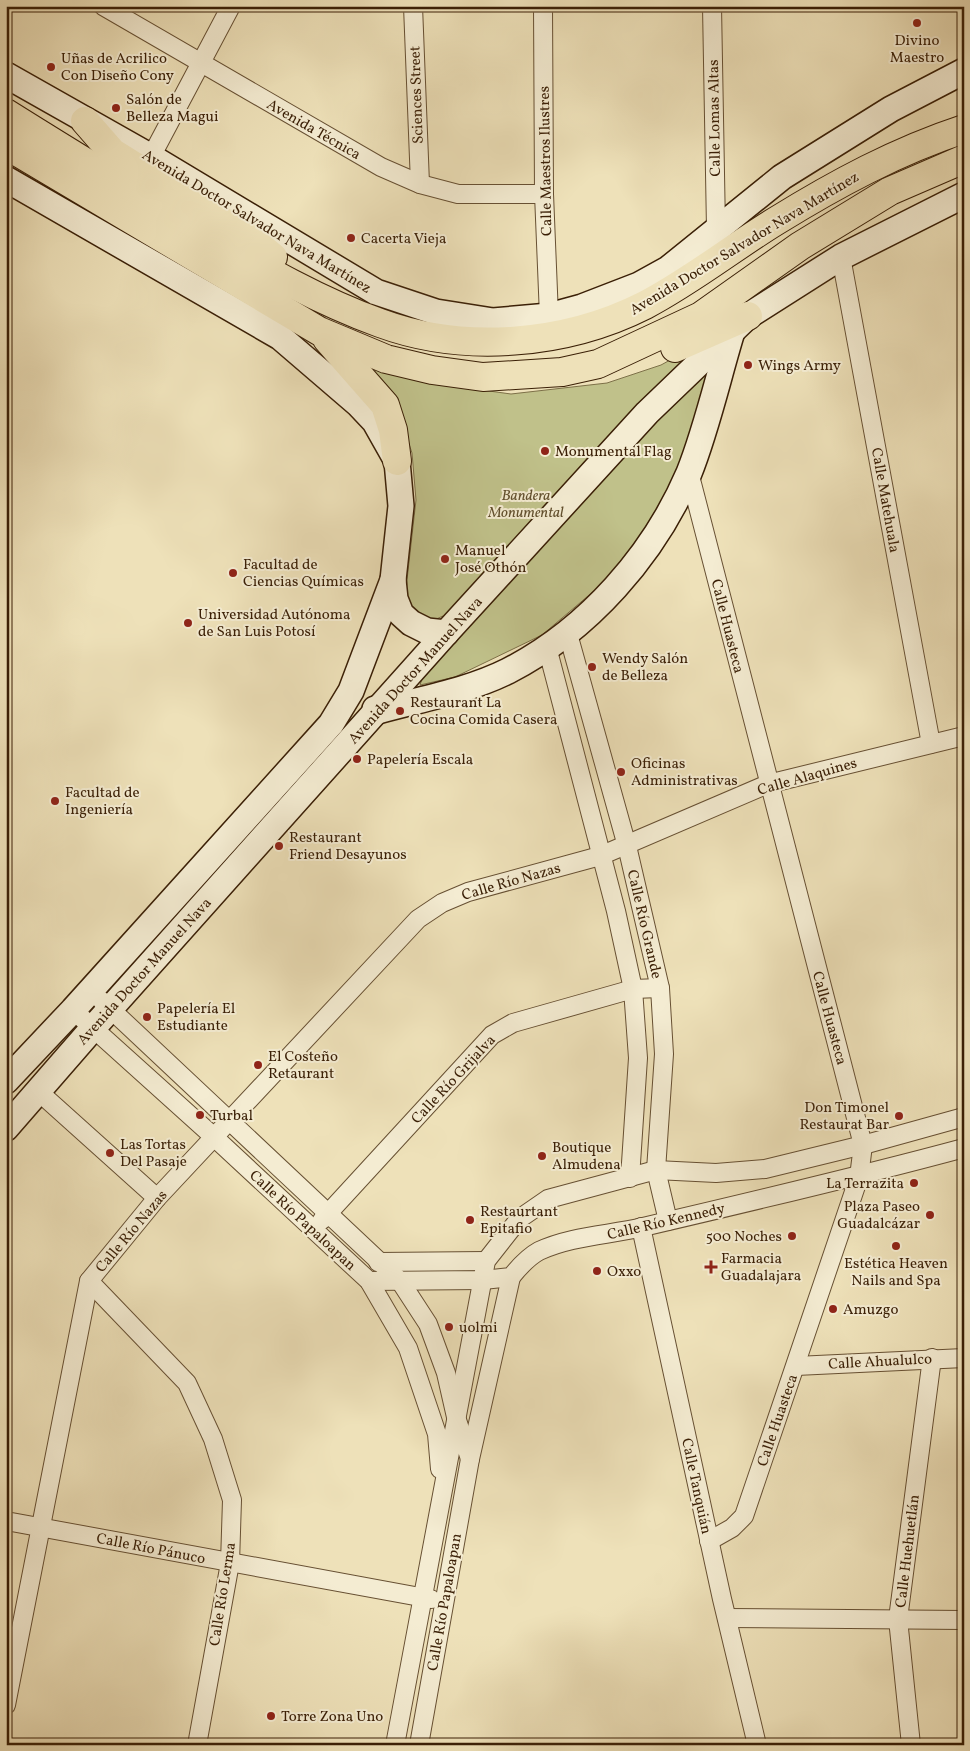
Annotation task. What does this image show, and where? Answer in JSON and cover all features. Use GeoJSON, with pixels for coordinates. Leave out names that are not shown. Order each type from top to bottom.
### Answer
{"type":"FeatureCollection","features":[{"type":"Feature","properties":{"kind":"highway","name":"Avenida Doctor Salvador Nava Martínez"},"geometry":{"type":"LineString","coordinates":[[6,113],[171,215],[273,274],[330,303],[382,324],[429,336],[482,342],[532,338],[584,329],[646,304],[777,220],[877,164],[930,140],[964,129]]}},
{"type":"Feature","properties":{"kind":"highway"},"geometry":{"type":"LineString","coordinates":[[777,220],[838,170],[964,114]]}},
{"type":"Feature","properties":{"kind":"highway"},"geometry":{"type":"LineString","coordinates":[[85,121],[112,152],[251,239],[330,303]]}},
{"type":"Feature","properties":{"kind":"highway","name":"Avenida Doctor Salvador Nava Martínez"},"geometry":{"type":"LineString","coordinates":[[6,145],[319,330],[386,359],[432,370],[483,377],[562,372],[598,364],[701,316],[800,246],[890,191],[964,159]]}},
{"type":"Feature","properties":{"kind":"highway"},"geometry":{"type":"LineString","coordinates":[[800,246],[964,172]]}},
{"type":"Feature","properties":{"kind":"highway"},"geometry":{"type":"LineString","coordinates":[[539,374],[606,375],[740,324]]}},
{"type":"Feature","properties":{"kind":"highway"},"geometry":{"type":"LineString","coordinates":[[319,330],[385,405],[394,430],[398,461]]}},
{"type":"Feature","properties":{"kind":"main road","name":"Avenida Doctor Salvador Nava Martínez"},"geometry":{"type":"LineString","coordinates":[[6,75],[151,157],[376,292],[436,312],[493,321],[549,316],[582,307],[639,284],[668,269],[782,177],[891,109],[964,71]]}},
{"type":"Feature","properties":{"kind":"main road"},"geometry":{"type":"LineString","coordinates":[[6,179],[280,336],[358,404],[374,422],[398,461],[402,506],[393,580],[401,614],[411,623],[427,631],[446,633]]}},
{"type":"Feature","properties":{"kind":"main road","name":"Avenida Doctor Manuel Nava"},"geometry":{"type":"LineString","coordinates":[[6,1128],[446,633],[647,413],[740,324],[841,257],[964,195]]}},
{"type":"Feature","properties":{"kind":"main road"},"geometry":{"type":"LineString","coordinates":[[351,691],[378,711],[471,685],[508,671],[568,634],[615,588],[663,526],[689,472],[740,324]]}},
{"type":"Feature","properties":{"kind":"main road","name":"Avenida Doctor Manuel Nava"},"geometry":{"type":"LineString","coordinates":[[6,1081],[91,991],[331,724],[351,691],[393,580]]}},
{"type":"Feature","properties":{"kind":"street","name":"Avenida Técnica"},"geometry":{"type":"LineString","coordinates":[[102,6],[381,167],[420,184],[458,194],[544,194]]}},
{"type":"Feature","properties":{"kind":"street"},"geometry":{"type":"LineString","coordinates":[[151,157],[231,6]]}},
{"type":"Feature","properties":{"kind":"street","name":"Sciences Street"},"geometry":{"type":"LineString","coordinates":[[413,6],[420,184]]}},
{"type":"Feature","properties":{"kind":"street","name":"Calle Maestros Ilustres"},"geometry":{"type":"LineString","coordinates":[[543,6],[544,194],[549,316]]}},
{"type":"Feature","properties":{"kind":"street","name":"Calle Lomas Altas"},"geometry":{"type":"LineString","coordinates":[[712,6],[716,229]]}},
{"type":"Feature","properties":{"kind":"street","name":"Calle Matehuala"},"geometry":{"type":"LineString","coordinates":[[841,257],[931,744]]}},
{"type":"Feature","properties":{"kind":"street","name":"Calle Huasteca"},"geometry":{"type":"LineString","coordinates":[[689,472],[768,784],[863,1145],[859,1177],[744,1516],[732,1528],[709,1541]]}},
{"type":"Feature","properties":{"kind":"street","name":"Calle Río Grande"},"geometry":{"type":"LineString","coordinates":[[568,634],[628,846],[660,988],[664,1054],[656,1170],[668,1221]]}},
{"type":"Feature","properties":{"kind":"street","name":"Calle Río Grande"},"geometry":{"type":"LineString","coordinates":[[547,648],[600,856],[616,910],[633,989],[638,1058],[630,1178]]}},
{"type":"Feature","properties":{"kind":"street","name":"Calle Alaquines"},"geometry":{"type":"LineString","coordinates":[[600,856],[628,846],[768,784],[964,736]]}},
{"type":"Feature","properties":{"kind":"street","name":"Calle Río Nazas"},"geometry":{"type":"LineString","coordinates":[[6,1705],[89,1281],[157,1198],[418,919],[442,903],[468,892],[600,856]]}},
{"type":"Feature","properties":{"kind":"street","name":"Calle Río Grijalva"},"geometry":{"type":"LineString","coordinates":[[314,1230],[492,1035],[513,1023],[633,989],[660,988]]}},
{"type":"Feature","properties":{"kind":"street","name":"Calle Río Papaloapan"},"geometry":{"type":"LineString","coordinates":[[91,991],[400,1281],[428,1324],[446,1373],[456,1417],[470,1459]]}},
{"type":"Feature","properties":{"kind":"street","name":"Calle Río Papaloapan"},"geometry":{"type":"LineString","coordinates":[[73,1010],[214,1137],[369,1281],[408,1348],[437,1434],[442,1488]]}},
{"type":"Feature","properties":{"kind":"street"},"geometry":{"type":"LineString","coordinates":[[39,1092],[157,1198]]}},
{"type":"Feature","properties":{"kind":"street"},"geometry":{"type":"LineString","coordinates":[[483,1280],[486,1261],[519,1219],[548,1198],[656,1170],[716,1173],[765,1169],[863,1145],[964,1117]]}},
{"type":"Feature","properties":{"kind":"street","name":"Calle Río Kennedy"},"geometry":{"type":"LineString","coordinates":[[511,1277],[523,1262],[538,1252],[564,1242],[641,1227],[859,1177],[964,1148]]}},
{"type":"Feature","properties":{"kind":"street","name":"Calle Tanquián"},"geometry":{"type":"LineString","coordinates":[[641,1227],[709,1541],[757,1745]]}},
{"type":"Feature","properties":{"kind":"street"},"geometry":{"type":"LineString","coordinates":[[378,1262],[486,1261]]}},
{"type":"Feature","properties":{"kind":"street"},"geometry":{"type":"LineString","coordinates":[[369,1281],[483,1280],[511,1277]]}},
{"type":"Feature","properties":{"kind":"street","name":"Calle Río Papaloapan"},"geometry":{"type":"LineString","coordinates":[[418,1745],[470,1459],[511,1277]]}},
{"type":"Feature","properties":{"kind":"street","name":"Calle Río Papaloapan"},"geometry":{"type":"LineString","coordinates":[[395,1745],[421,1597],[483,1280]]}},
{"type":"Feature","properties":{"kind":"street","name":"Calle Río Lerma"},"geometry":{"type":"LineString","coordinates":[[89,1281],[186,1383],[213,1439],[232,1500],[230,1563],[197,1745]]}},
{"type":"Feature","properties":{"kind":"street","name":"Calle Ahualulco"},"geometry":{"type":"LineString","coordinates":[[796,1366],[932,1358],[964,1358]]}},
{"type":"Feature","properties":{"kind":"street","name":"Calle Huehuetlán"},"geometry":{"type":"LineString","coordinates":[[911,1745],[898,1619],[932,1358]]}},
{"type":"Feature","properties":{"kind":"street","name":"Calle Río Pánuco"},"geometry":{"type":"LineString","coordinates":[[6,1521],[444,1601]]}},
{"type":"Feature","properties":{"kind":"street"},"geometry":{"type":"LineString","coordinates":[[727,1618],[964,1620]]}},
{"type":"Feature","properties":{"kind":"green space","name":"Bandera Monumental"},"geometry":{"type":"Polygon","coordinates":[[[725,330],[701,417],[655,521],[601,585],[542,635],[455,677],[420,685],[443,616],[434,620],[414,616],[406,605],[416,500],[412,453],[396,404],[341,347],[382,369],[423,382],[511,394],[607,383],[661,365],[725,330]]]}},
{"type":"Feature","properties":{"kind":"place","name":"Divino Maestro"},"geometry":{"type":"Point","coordinates":[917,23]}},
{"type":"Feature","properties":{"kind":"place","name":"Uñas de Acrilico Con Diseño Cony"},"geometry":{"type":"Point","coordinates":[51,67]}},
{"type":"Feature","properties":{"kind":"place","name":"Salón de Belleza Magui"},"geometry":{"type":"Point","coordinates":[116,108]}},
{"type":"Feature","properties":{"kind":"place","name":"Cacerta Vieja"},"geometry":{"type":"Point","coordinates":[351,238]}},
{"type":"Feature","properties":{"kind":"place","name":"Wings Army"},"geometry":{"type":"Point","coordinates":[748,365]}},
{"type":"Feature","properties":{"kind":"place","name":"Monumental Flag"},"geometry":{"type":"Point","coordinates":[545,451]}},
{"type":"Feature","properties":{"kind":"place","name":"Manuel José Othón"},"geometry":{"type":"Point","coordinates":[445,559]}},
{"type":"Feature","properties":{"kind":"place","name":"Facultad de Ciencias Químicas"},"geometry":{"type":"Point","coordinates":[233,573]}},
{"type":"Feature","properties":{"kind":"place","name":"Universidad Autónoma de San Luis Potosí"},"geometry":{"type":"Point","coordinates":[188,623]}},
{"type":"Feature","properties":{"kind":"place","name":"Wendy Salón de Belleza"},"geometry":{"type":"Point","coordinates":[592,667]}},
{"type":"Feature","properties":{"kind":"place","name":"Restaurant La Cocina Comida Casera"},"geometry":{"type":"Point","coordinates":[400,711]}},
{"type":"Feature","properties":{"kind":"place","name":"Papelería Escala"},"geometry":{"type":"Point","coordinates":[357,759]}},
{"type":"Feature","properties":{"kind":"place","name":"Oficinas Administrativas"},"geometry":{"type":"Point","coordinates":[621,772]}},
{"type":"Feature","properties":{"kind":"place","name":"Facultad de Ingeniería"},"geometry":{"type":"Point","coordinates":[55,801]}},
{"type":"Feature","properties":{"kind":"place","name":"Restaurant Friend Desayunos"},"geometry":{"type":"Point","coordinates":[279,846]}},
{"type":"Feature","properties":{"kind":"place","name":"Papelería El Estudiante"},"geometry":{"type":"Point","coordinates":[147,1017]}},
{"type":"Feature","properties":{"kind":"place","name":"El Costeño Retaurant"},"geometry":{"type":"Point","coordinates":[258,1065]}},
{"type":"Feature","properties":{"kind":"place","name":"Turbal"},"geometry":{"type":"Point","coordinates":[200,1115]}},
{"type":"Feature","properties":{"kind":"place","name":"Don Timonel Restaurat Bar"},"geometry":{"type":"Point","coordinates":[899,1116]}},
{"type":"Feature","properties":{"kind":"place","name":"Las Tortas Del Pasaje"},"geometry":{"type":"Point","coordinates":[110,1153]}},
{"type":"Feature","properties":{"kind":"place","name":"Boutique Almudena"},"geometry":{"type":"Point","coordinates":[542,1156]}},
{"type":"Feature","properties":{"kind":"place","name":"La Terrazita"},"geometry":{"type":"Point","coordinates":[914,1183]}},
{"type":"Feature","properties":{"kind":"place","name":"Plaza Paseo Guadalcázar"},"geometry":{"type":"Point","coordinates":[930,1215]}},
{"type":"Feature","properties":{"kind":"place","name":"Restaurtant Epitafio"},"geometry":{"type":"Point","coordinates":[470,1220]}},
{"type":"Feature","properties":{"kind":"place","name":"500 Noches"},"geometry":{"type":"Point","coordinates":[792,1236]}},
{"type":"Feature","properties":{"kind":"place","name":"Estética Heaven Nails and Spa"},"geometry":{"type":"Point","coordinates":[896,1246]}},
{"type":"Feature","properties":{"kind":"place","name":"Farmacia Guadalajara"},"geometry":{"type":"Point","coordinates":[711,1267]}},
{"type":"Feature","properties":{"kind":"place","name":"Oxxo"},"geometry":{"type":"Point","coordinates":[597,1271]}},
{"type":"Feature","properties":{"kind":"place","name":"Amuzgo"},"geometry":{"type":"Point","coordinates":[833,1309]}},
{"type":"Feature","properties":{"kind":"place","name":"uolmi"},"geometry":{"type":"Point","coordinates":[449,1327]}},
{"type":"Feature","properties":{"kind":"place","name":"Torre Zona Uno"},"geometry":{"type":"Point","coordinates":[271,1716]}}]}
